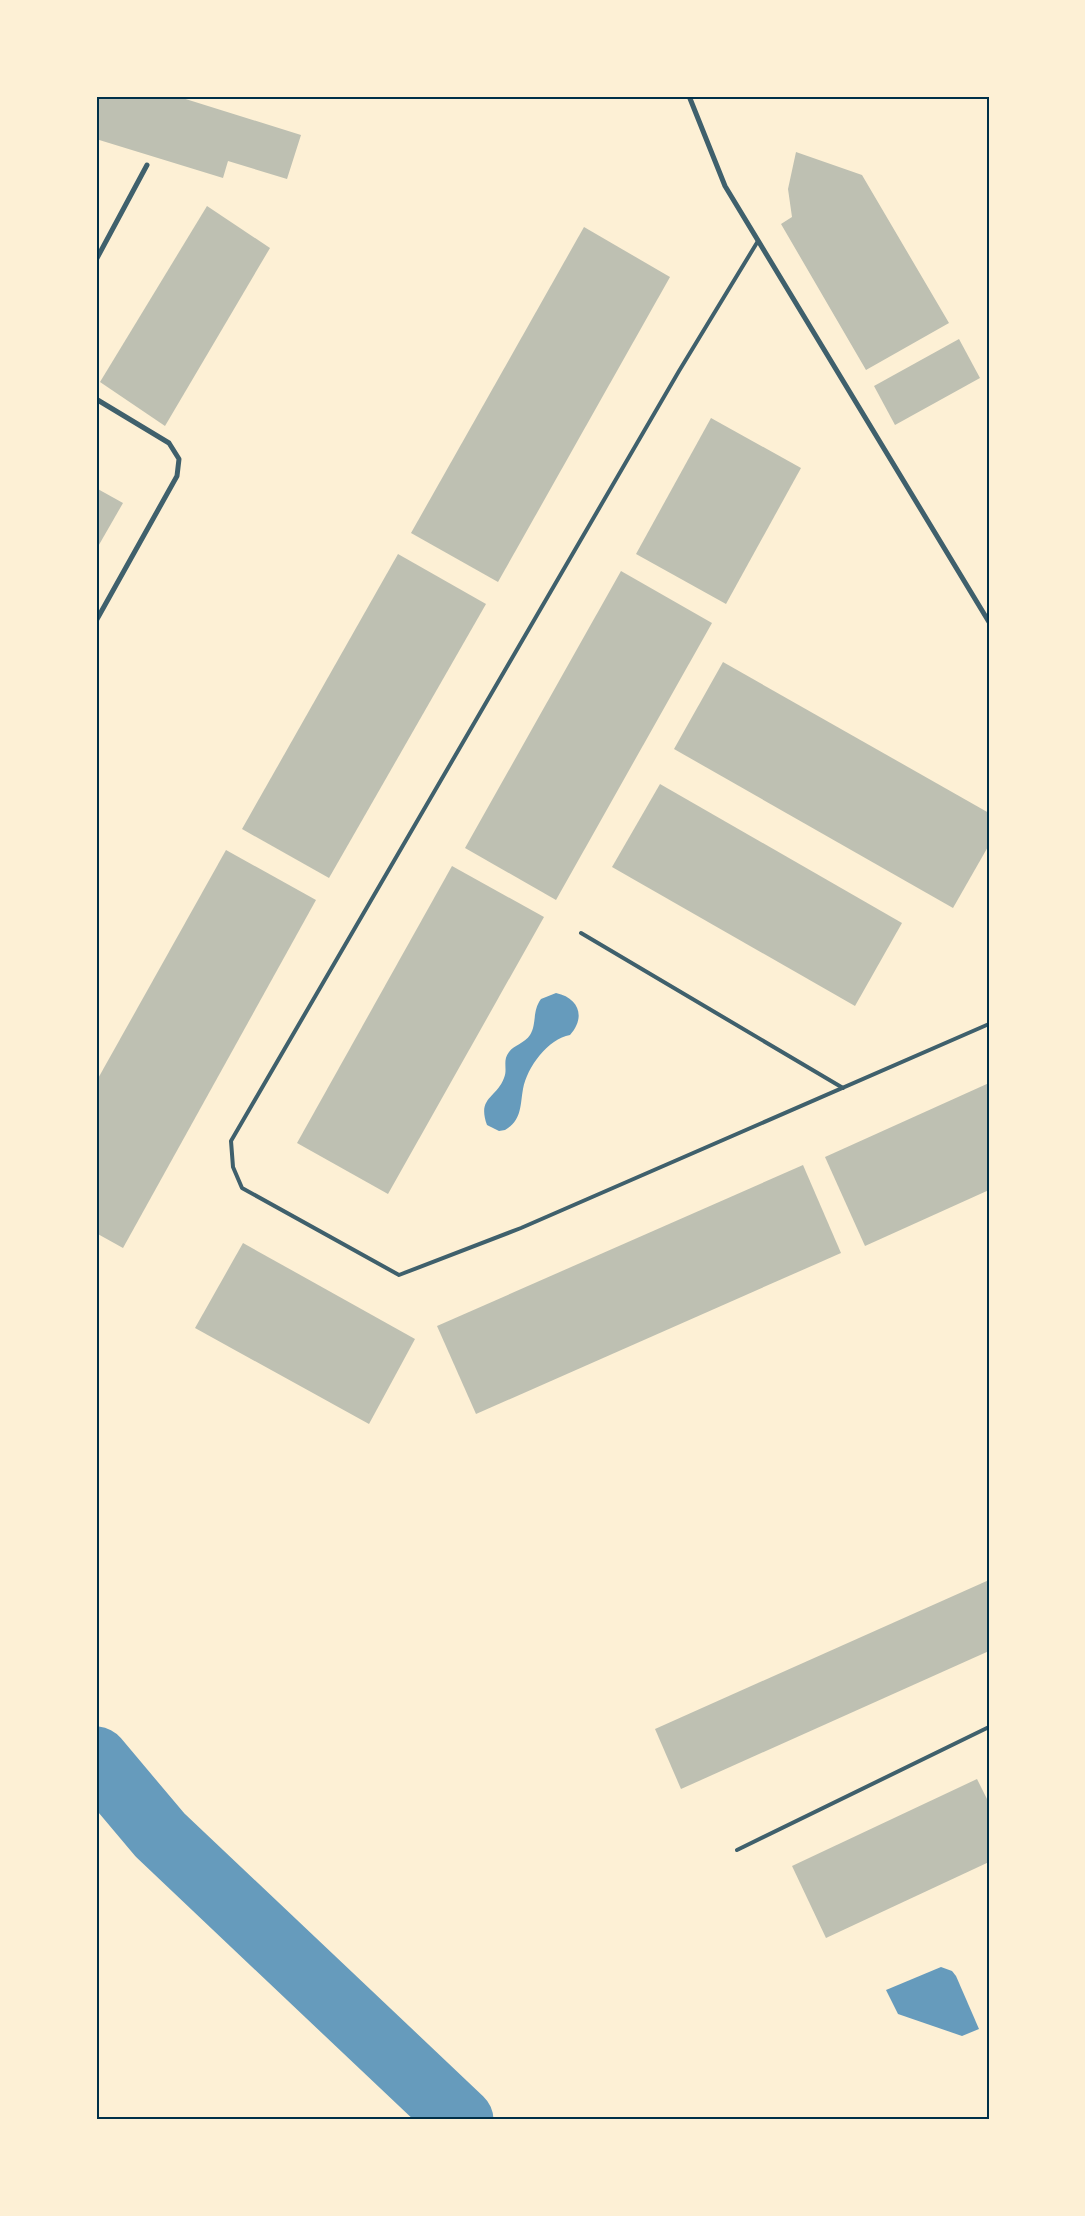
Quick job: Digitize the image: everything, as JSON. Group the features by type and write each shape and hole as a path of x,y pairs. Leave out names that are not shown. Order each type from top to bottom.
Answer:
{"street":[{"path":"690,96 725,186 989,622"},
{"path":"96,260 147,165"},
{"path":"96,399 170,443 179,459 177,476 96,621"}],"lane":[{"path":"758,241 674,379 231,1141 233,1167 242,1188 398,1276 521,1228 989,1024"},
{"path":"581,933 843,1088"},
{"path":"737,1850 989,1728"}],"water":[{"path":"556,993 570,999 575,1004 579,1015 578,1022 570,1035 554,1042 534,1063 525,1081 515,1122 505,1130 499,1131 487,1125 484,1109 486,1103 501,1085 504,1078 507,1055 530,1035 536,1008 541,999"},
{"path":"941,1967 952,1971 956,1976 979,2029 962,2036 898,2014 886,1990"}],"building":[{"path":"96,96 176,96 301,135 287,179 228,161 223,178 96,139"},
{"path":"796,152 862,175 949,323 866,370 781,224 792,217 788,189"},
{"path":"207,206 270,248 165,426 100,382"},
{"path":"584,227 670,277 498,582 411,533"},
{"path":"959,339 980,378 895,425 874,386"},
{"path":"711,418 801,468 726,604 636,554"},
{"path":"96,488 123,503 96,550"},
{"path":"398,554 486,604 329,878 242,829"},
{"path":"621,571 712,623 556,900 465,848"},
{"path":"723,662 989,813 989,845 953,908 674,749"},
{"path":"660,784 902,923 855,1006 612,867"},
{"path":"226,850 316,900 123,1248 96,1233 96,1082"},
{"path":"452,866 544,917 388,1194 297,1143"},
{"path":"989,1083 989,1190 865,1246 825,1157"},
{"path":"803,1165 841,1253 476,1414 437,1326"},
{"path":"243,1243 415,1339 369,1424 195,1328"},
{"path":"989,1580 989,1651 681,1789 655,1729"},
{"path":"977,1779 989,1803 989,1862 826,1938 792,1866"}],"waterway":[{"path":"96,1759 160,1835 461,2120"}]}
